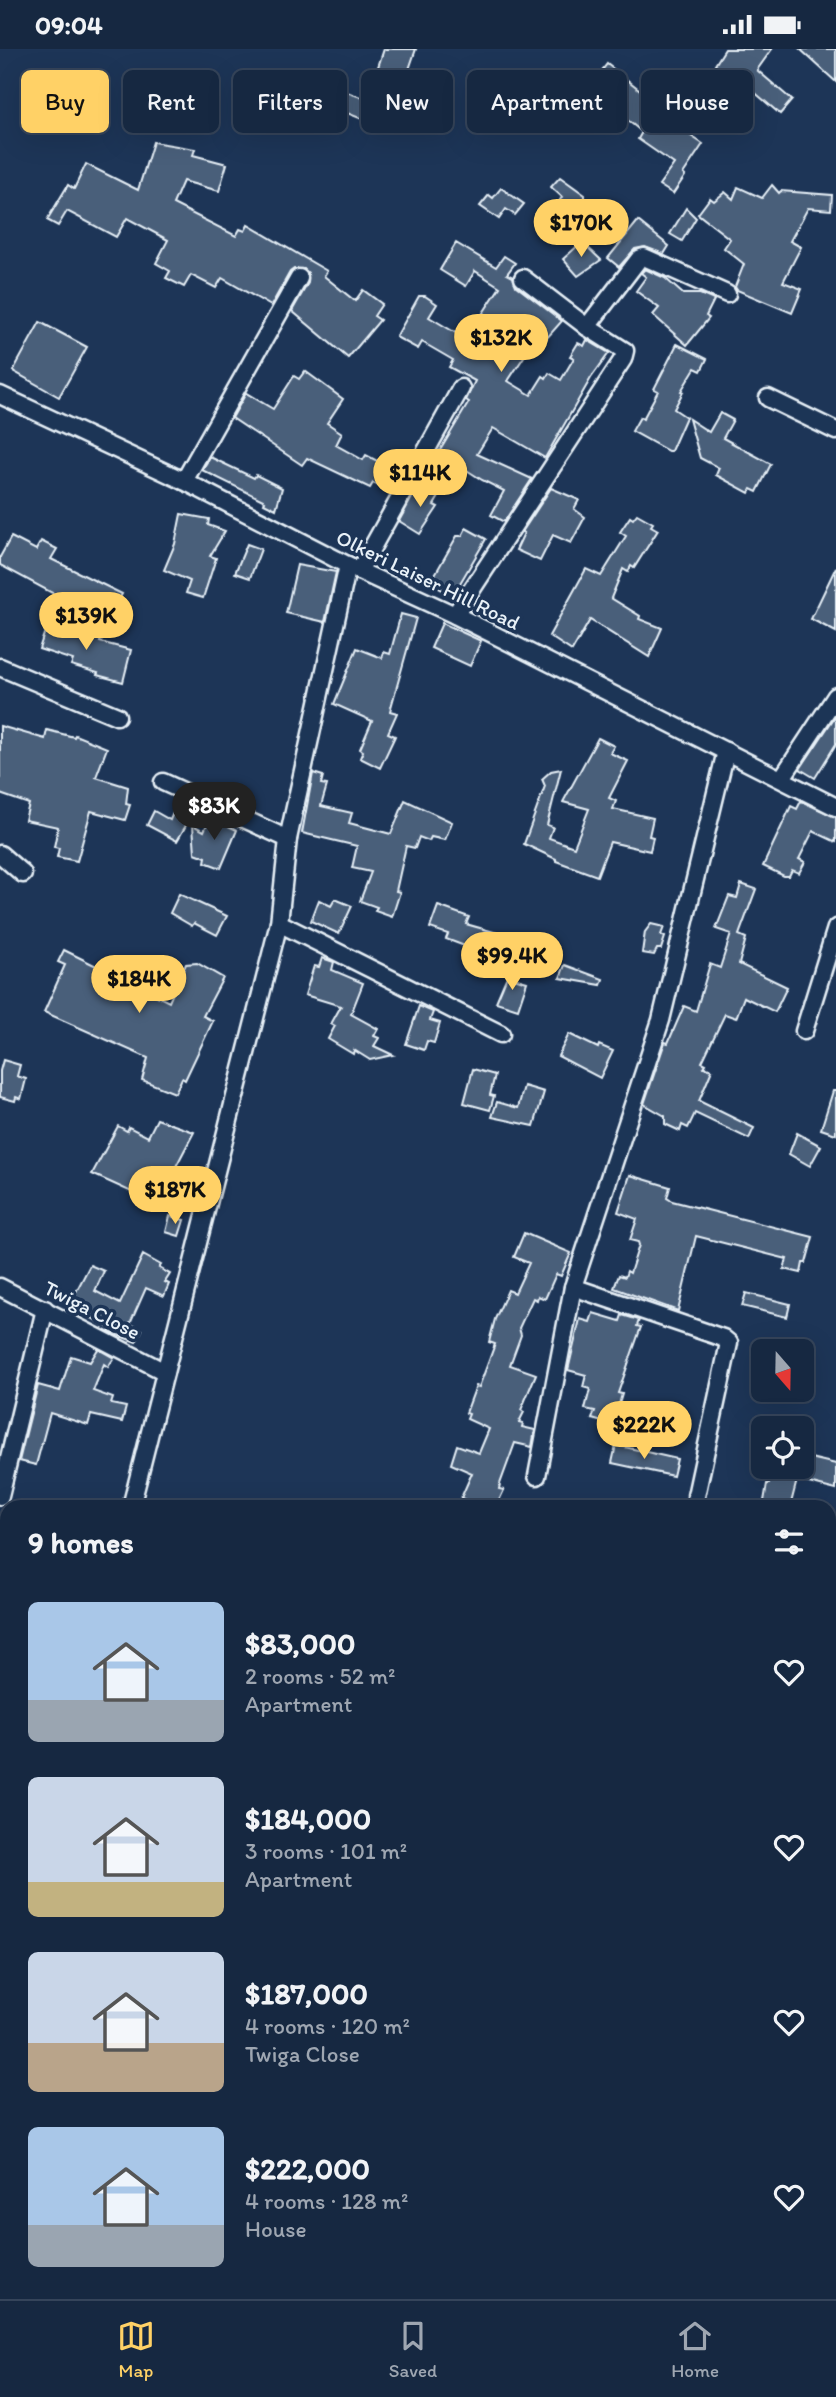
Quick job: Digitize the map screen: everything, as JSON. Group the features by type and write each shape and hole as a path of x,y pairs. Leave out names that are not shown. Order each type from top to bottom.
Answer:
{"street":[{"path":"587,327 639,259 644,257 727,294"},
{"path":"184,481 299,278"},
{"path":"455,615 623,359 625,351 587,327 523,278"},
{"path":"133,1500 279,923 288,839 354,568 461,388"},
{"name":"Olkeri Laiser Hill Road","path":"0,395 184,481 836,807"},
{"path":"768,398 836,431"},
{"path":"0,667 117,716"},
{"path":"782,778 836,696"},
{"path":"537,1476 573,1287 661,1020 726,751"},
{"path":"163,782 288,839"},
{"path":"0,854 23,874"},
{"path":"279,923 501,1034"},
{"path":"804,1031 836,928"},
{"name":"Twiga Close","path":"0,1287 165,1372"},
{"path":"573,1287 723,1338 729,1343 696,1496"},
{"path":"0,1496 46,1309"}],"building":[{"path":"384,49 416,49 409,70 385,70 378,67"},
{"path":"725,49 772,49 757,70 792,100 780,114 753,91 753,70 723,70 715,65"},
{"path":"800,49 836,49 836,82"},
{"path":"607,64 615,70 602,70"},
{"path":"627,80 641,91 641,131 627,120"},
{"path":"347,92 361,97 361,119 347,113"},
{"path":"641,133 686,133 703,144 673,194 659,185 674,164 638,139"},
{"path":"153,142 195,149 193,155 227,164 219,191 183,181 173,204 236,236 240,229 245,231 248,225 327,271 324,276 355,301 363,290 382,304 374,316 380,320 348,358 292,311 308,283 308,273 304,269 290,272 271,306 222,278 216,288 191,275 184,287 166,278 170,271 156,263 168,240 127,218 116,237 67,211 58,226 47,220 68,185 74,189 86,164 138,190"},
{"path":"560,177 585,195 585,200 567,226 550,216 562,197 551,187"},
{"path":"772,185 779,193 832,195 831,210 808,208 790,241 801,247 783,282 802,289 792,313 737,290 735,287 744,264 724,248 730,239 698,214 710,198 714,201 725,192 733,199 738,187 762,198"},
{"path":"501,188 524,204 515,215 506,209 499,219 480,206 489,195 493,198"},
{"path":"686,208 696,218 682,241 670,234"},
{"path":"638,221 669,246 664,254 645,247 635,249 619,267 608,258"},
{"path":"582,242 601,260 578,276 563,259"},
{"path":"456,243 496,267 504,256 515,263 507,274 513,277 516,286 562,321 546,339 539,334 508,381 531,395 543,376 546,378 549,373 561,380 574,358 570,356 578,343 584,346 587,340 609,353 591,378 545,458 493,428 477,454 532,479 504,522 491,515 504,491 439,452 469,402 466,400 475,381 449,367 453,360 422,342 418,349 396,337 419,296 425,296 437,304 429,317 466,339 500,287 475,271 466,286 440,270"},
{"path":"645,269 665,278 683,294 700,294 714,300 706,316 709,318 687,345 653,315 659,308 636,291 646,277 641,273"},
{"path":"40,322 87,347 59,397 13,371"},
{"path":"677,344 707,359 701,371 695,368 681,391 683,392 674,409 686,417 671,451 668,451 632,431 640,417 643,419 658,391 654,389"},
{"path":"305,371 343,399 327,423 342,433 336,445 363,460 366,455 387,466 377,485 373,483 370,488 307,458 302,465 232,418 246,393 273,409 294,376 299,379"},
{"path":"720,413 733,420 723,438 771,464 757,492 751,489 749,493 716,475 719,468 700,458 689,419 709,432"},
{"path":"210,457 282,488 276,509 202,470"},
{"path":"420,483 440,495 434,505 438,507 420,534 399,521"},
{"path":"551,488 579,500 574,509 585,517 571,543 553,535 540,561 516,550 524,533 522,532"},
{"path":"181,514 209,519 208,525 225,531 210,556 216,558 203,598 186,593 190,581 164,570 175,544"},
{"path":"637,514 653,523 651,526 658,530 634,568 631,566 628,572 623,569 611,598 640,616 639,619 662,628 649,657 590,620 572,651 549,636 586,569 601,576 626,536 620,532 630,517 633,519"},
{"path":"466,528 486,539 456,590 450,587 446,592 430,583 457,536 462,536"},
{"path":"11,537 36,550 41,541 57,549 51,559 122,594 110,616 91,606 80,608 0,565 0,557"},
{"path":"247,544 261,549 250,578 235,573"},
{"path":"297,565 336,572 325,622 286,613"},
{"path":"836,567 836,632 811,619"},
{"path":"401,614 416,618 390,711 397,713 388,733 395,736 380,768 360,758 363,751 360,749 372,721 334,704 357,648 382,658 384,652 390,654"},
{"path":"48,622 101,638 100,642 131,650 123,682 71,665 73,660 39,649"},
{"path":"442,623 481,641 470,666 431,648"},
{"path":"836,715 836,744 815,778 800,769"},
{"path":"0,726 45,739 47,730 74,737 75,735 107,748 96,777 128,787 126,804 130,805 125,820 91,811 77,861 57,857 59,848 54,847 58,827 25,820 29,804 0,794"},
{"path":"598,738 614,746 610,753 628,761 609,798 616,801 613,809 653,818 649,836 653,837 650,851 610,842 597,876 556,861 524,844 545,786 542,779 551,771 561,769 547,825 553,827 549,838 574,847 589,809 563,802"},
{"path":"313,773 323,776 321,784 327,785 321,806 352,813 349,823 391,834 405,800 452,822 445,840 431,837 429,841 419,837 415,848 406,846 396,891 400,892 392,917 375,911 377,907 360,901 371,872 352,868 357,846 302,833"},
{"path":"801,801 836,817 836,842 813,831 799,859 805,862 799,873 792,870 789,876 784,876 763,866 791,806 797,809"},
{"path":"154,811 170,820 173,813 188,822 177,841 147,825"},
{"path":"210,818 237,830 221,868 205,862 206,857 195,853 193,825 204,831"},
{"path":"741,884 756,889 739,935 746,938 739,964 787,987 775,1012 744,997 736,1018 725,1014 702,1062 706,1064 704,1067 712,1070 699,1101 754,1128 749,1139 695,1113 688,1128 682,1125 680,1131 665,1124 665,1116 644,1104 665,1042 668,1043 684,1006 696,1011 710,964 720,968 731,934 716,929 729,896 737,898"},
{"path":"179,894 227,916 217,935 194,923 192,926 170,913"},
{"path":"335,899 352,906 339,934 311,921 319,900 331,906"},
{"path":"438,906 469,917 466,924 501,934 497,949 486,946 484,951 462,945 446,939 448,934 430,928"},
{"path":"651,924 664,927 661,935 665,937 661,949 657,949 654,955 642,953 645,932"},
{"path":"64,950 169,1002 186,964 197,963 223,978 203,1016 213,1021 185,1080 182,1078 175,1093 142,1080 148,1058 44,1012 65,965 58,962"},
{"path":"322,958 334,962 332,970 363,983 351,1014 378,1029 374,1036 379,1038 374,1046 393,1055 370,1060 354,1050 353,1054 328,1039 335,1026 331,1024 341,1006 305,995 314,966 319,967"},
{"path":"565,965 603,979 601,985 560,978"},
{"path":"507,976 527,982 518,1009 496,1002"},
{"path":"419,1006 433,1012 430,1020 440,1023 434,1043 427,1041 424,1050 406,1044"},
{"path":"569,1034 598,1048 599,1045 613,1051 600,1078 558,1056"},
{"path":"3,1060 20,1065 17,1076 26,1079 21,1099 16,1097 15,1101 0,1097 0,1071"},
{"path":"473,1069 495,1075 490,1095 494,1096 490,1110 464,1103"},
{"path":"524,1086 544,1092 534,1126 492,1117 497,1102 518,1108"},
{"path":"833,1091 836,1091 836,1134 821,1129"},
{"path":"157,1119 194,1132 158,1201 148,1196 147,1199 92,1174 118,1126 127,1131 129,1127 148,1137"},
{"path":"797,1133 821,1146 810,1166 789,1154"},
{"path":"630,1175 670,1187 667,1198 672,1201 813,1237 801,1273 784,1269 787,1259 696,1236 678,1311 614,1288 619,1275 625,1277 627,1271 630,1273 639,1245 638,1242 630,1240 637,1219 618,1212"},
{"path":"170,1216 184,1220 179,1236 166,1232"},
{"path":"524,1233 571,1253 561,1276 556,1274 545,1299 538,1296 537,1300 533,1298 519,1328 521,1335 510,1365 536,1374 521,1410 524,1412 519,1422 523,1423 522,1427 535,1430 532,1447 515,1443 500,1484 499,1489 504,1490 499,1500 465,1500 461,1498 472,1473 451,1464 457,1445 479,1453 489,1429 467,1419 469,1414 466,1413 495,1344 489,1342 495,1319 508,1290 515,1293 529,1263 514,1257"},
{"path":"143,1255 161,1265 159,1268 170,1274 165,1282 169,1284 164,1296 146,1288 130,1324 142,1330 136,1342 109,1332 111,1329 69,1305 90,1265 104,1271 95,1291 120,1304"},
{"path":"746,1293 790,1304 787,1317 742,1306"},
{"path":"593,1313 620,1321 622,1315 639,1320 637,1326 641,1327 618,1393 622,1394 613,1425 592,1419 595,1411 585,1409 590,1389 583,1387 586,1375 568,1370 580,1319 590,1322"},
{"path":"98,1349 114,1358 108,1367 104,1364 93,1391 113,1398 111,1404 126,1407 122,1422 91,1415 88,1425 50,1413 36,1465 19,1461 38,1385 60,1391 71,1356 90,1362"},
{"path":"616,1445 677,1459 673,1476 612,1463"},
{"path":"814,1459 836,1464 836,1490 797,1480 792,1500 764,1500 770,1479 814,1479"}]}
